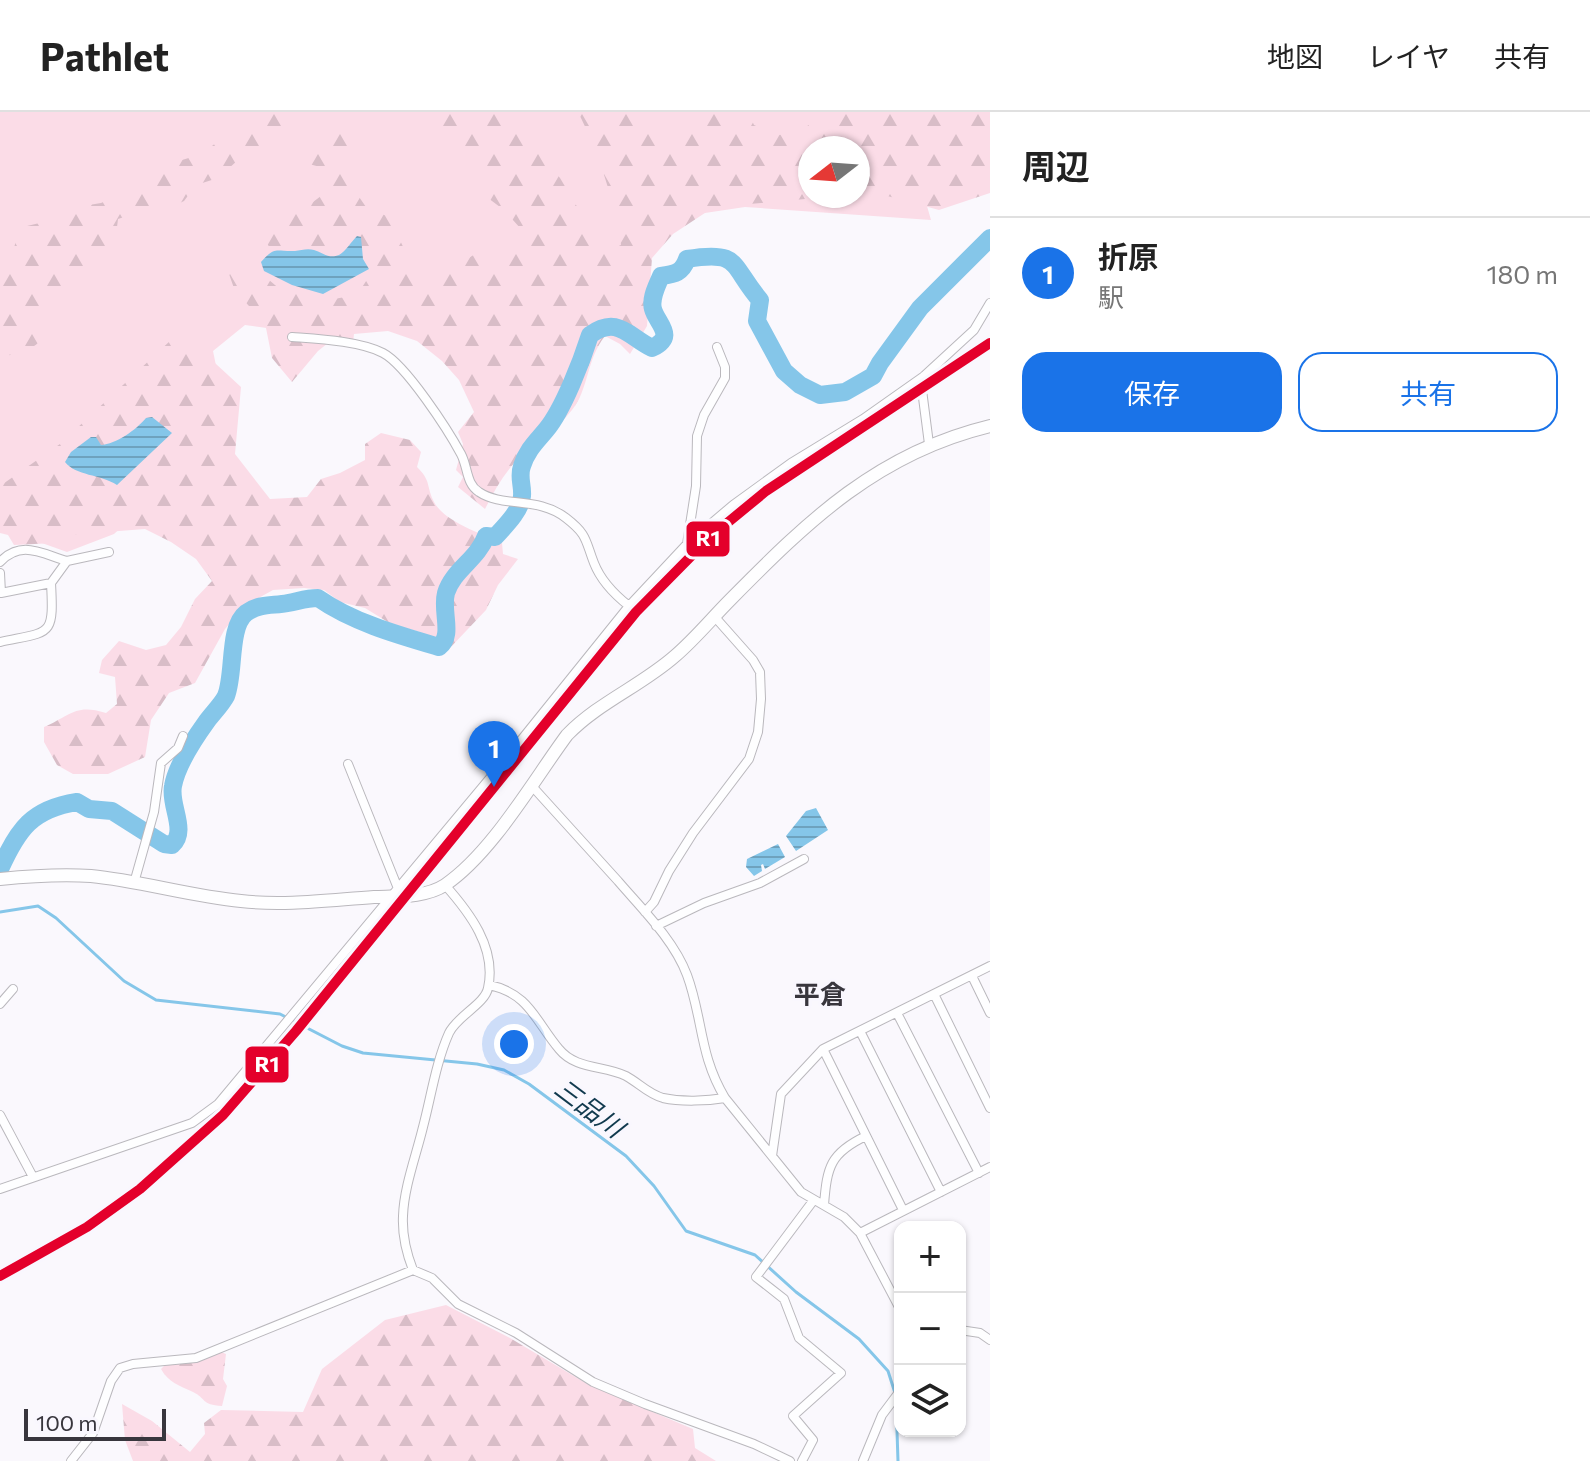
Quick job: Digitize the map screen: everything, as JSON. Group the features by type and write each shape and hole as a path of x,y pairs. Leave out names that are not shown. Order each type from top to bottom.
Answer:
{"street":[{"path":"0,1189 192,1123 218,1104 629,606 687,544 733,505 791,463 863,419 924,376 974,330 990,303"},
{"path":"292,337 368,347 388,355 452,437 464,460 470,483 479,492 496,498 551,508 581,531 590,544 594,563 603,580 629,606"},
{"path":"687,544 696,486 697,436 704,415 725,378 725,367 717,347"},
{"path":"924,376 922,390 929,444"},
{"path":"0,879 73,875 203,896 270,903 328,902 394,891 417,895 445,885 495,835 578,723 593,710 650,676 676,655 791,539 886,466 929,444 990,426"},
{"path":"0,562 11,551 23,549 67,561 109,552"},
{"path":"0,642 43,633 51,625 51,583 67,561"},
{"path":"0,573 1,593 51,583"},
{"path":"645,912 654,902 693,833 749,759 758,732 760,672 714,616"},
{"path":"134,883 146,842 161,763 178,748 183,736"},
{"path":"348,764 394,891"},
{"path":"531,785 645,912 686,973 702,1045 725,1098 801,1192 844,1217 860,1233 894,1298"},
{"path":"656,926 704,903 760,883 804,859"},
{"path":"413,1270 404,1242 403,1215 437,1074 449,1033 458,1019 486,995 489,985 489,968 480,934 465,908 445,885"},
{"path":"772,1157 781,1094 823,1049 990,966"},
{"path":"972,976 990,1013"},
{"path":"489,985 501,987 517,996 542,1022 560,1051 579,1064 628,1077 645,1090 664,1098 725,1098"},
{"path":"0,1004 13,989"},
{"path":"934,994 990,1108"},
{"path":"897,1013 979,1173"},
{"path":"860,1031 941,1192"},
{"path":"823,1049 903,1210"},
{"path":"0,1115 33,1177"},
{"path":"824,1205 827,1173 836,1156 845,1146 866,1136"},
{"path":"860,1233 990,1167"},
{"path":"802,1461 813,1440 793,1416 841,1373 799,1338 784,1299 758,1275 813,1201"},
{"path":"71,1461 93,1433 111,1381 120,1368 196,1358 413,1270 432,1278 458,1304 516,1333 593,1382 743,1439 790,1461"},
{"path":"966,1331 980,1333 990,1340"},
{"path":"863,1461 882,1415 894,1399"}],"green space":[{"path":"0,112 900,112 931,220 745,207 638,223 592,287 390,308 324,336 245,325 213,351 224,405 210,446 114,534 67,552 0,528"},
{"path":"271,112 296,112 275,146 238,160 218,178 196,185 184,201 155,215 136,213 118,219 116,235 85,264 74,293 46,305 47,329 43,338 26,350 0,356 0,280 8,268 23,227 68,216 155,178 182,160 202,154 227,134 263,126"},
{"path":"332,112 343,112 357,130 346,178 366,207 389,217 415,272 438,278 475,254 514,253 521,229 504,210 484,195 482,178 476,175 436,121 433,112 529,112 527,139 560,178 582,215 608,249 621,245 615,212 599,160 578,112 651,112 658,154 676,153 694,112 748,112 754,125 775,135 796,134 827,112 990,112 990,193 939,210 880,194 870,194 870,136 798,136 798,200 714,207 673,234 652,258 647,326 630,354 605,336 594,355 578,402 559,424 516,461 485,509 458,487 463,477 456,470 463,444 458,432 474,412 459,380 442,361 417,341 388,331 354,334 353,343 333,339 318,351 292,382 272,358 265,323 235,291 229,274 255,268 282,291 312,292 328,300 357,295 372,272 371,253 356,245 313,262 274,256 267,243 270,224 313,202 329,190 324,168 309,164"},
{"path":"186,326 203,352 241,387 235,454 270,499 307,497 321,479 365,460 365,444 381,433 410,440 421,452 417,467 426,479 438,508 463,526 502,543 503,554 518,559 498,585 486,610 448,650 420,632 391,624 365,608 340,602 324,590 273,590 246,605 225,629 195,683 169,693 151,720 145,757 108,774 73,774 57,765 44,742 44,727 73,712 87,709 106,713 117,704 115,677 99,673 102,660 119,641 146,650 166,645 181,627 195,599 212,581 196,559 145,529 67,535 55,543 14,545 8,535 0,533 0,486 60,444"},
{"path":"446,1305 510,1338 589,1385 693,1429 695,1448 716,1461 133,1461 125,1440 122,1404 152,1421 190,1452 205,1434 204,1423 221,1410 303,1412 322,1369 385,1320"},
{"path":"221,1352 226,1354 223,1379 227,1386 222,1406 207,1403 197,1394 179,1386 161,1369 165,1365 192,1363"}],"water":[{"path":"357,236 361,237 363,259 369,269 323,294 292,285 264,271 261,262 276,250 309,249 329,256 339,255"},
{"path":"152,417 172,433 117,485 75,470 65,462 71,452 91,437 96,437 101,445 113,442"},
{"path":"816,808 828,830 796,851 786,836 806,811"},
{"path":"778,844 785,857 765,869 761,865 762,871 754,876 746,867 747,859"}],"waterway":[{"path":"0,869 13,843 28,823 49,810 77,802 89,809 112,811 164,844 172,845 178,833 172,793 175,778 192,744 226,696 237,629 240,620 251,610 318,598 360,621 439,647 446,636 445,600 449,585 486,536 495,537 519,507 522,496 520,474 524,460 559,410 590,335 599,329 615,327 652,348 659,343 664,334 653,309 654,292 661,276 677,272 687,259 717,257 726,259 738,269 760,300 757,321 784,371 800,385 820,395 845,392 873,376 920,308 990,238"},
{"name":"三品川","path":"0,912 38,906 56,918 124,981 156,1000 280,1014 342,1046 363,1053 477,1064 504,1070 529,1084 626,1156 654,1186 686,1231 755,1255 796,1292 859,1339 888,1371 894,1390"},
{"name":"三品川","path":"897,1437 898,1461"}],"transit line":[{"name":"R1","path":"0,1276 87,1227 140,1189 223,1115 296,1031 636,612 709,538 766,491 990,343"}],"place":[{"name":"折原","path":"494,787"}],"district":[{"name":"平倉","path":"820,993"}]}
